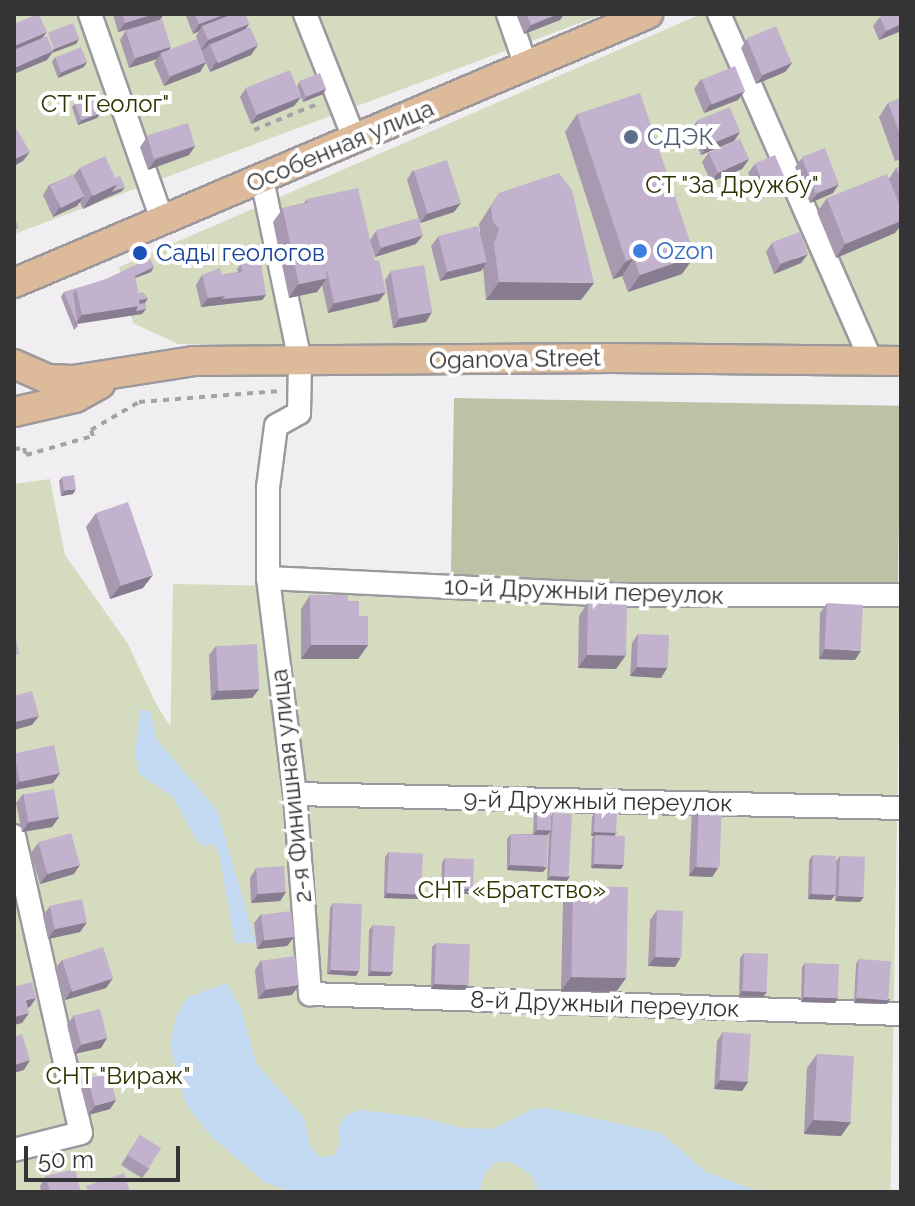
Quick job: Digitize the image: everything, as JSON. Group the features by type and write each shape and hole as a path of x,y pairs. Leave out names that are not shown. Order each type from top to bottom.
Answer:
{"main road":[{"name":"Особенная улица","path":"14,301 23,280 648,14"},
{"name":"Oganova Street","path":"14,364 47,379 73,380 129,368 194,361 612,358 901,361"},
{"name":"Oganova Street","path":"14,412 75,398 129,368"}],"lane":[{"path":"90,14 163,222"},
{"path":"305,14 355,140"},
{"path":"508,14 526,66"},
{"path":"719,14 871,360"},
{"path":"262,179 300,361"},
{"name":"2-я Финишная улица","path":"300,361 299,413 276,426 268,488 268,578 295,794 310,994"},
{"name":"10-й Дружный переулок","path":"268,578 612,595 901,595"},
{"name":"9-й Дружный переулок","path":"295,794 901,808"},
{"path":"14,836 81,1133 14,1150"},
{"name":"8-й Дружный переулок","path":"310,994 901,1014"}],"path":[{"path":"254,130 327,100"},
{"path":"14,449 24,448 26,455 93,436 91,430 139,402 282,391"}],"green space":[{"name":"СТ \"Геолог\"","path":"14,14 604,14 14,234"},
{"name":"СТ \"За Дружбу\"","path":"701,14 901,14 901,357 178,344 133,323 119,267"},
{"path":"454,398 901,406 898,596 451,588"},
{"name":"СНТ \"Вираж\"","path":"50,479 65,555 128,644 156,704 187,753 237,1192 14,1192 14,484"},
{"name":"СНТ «Братство»","path":"173,584 901,597 890,1192 162,1192"}],"water":[{"path":"140,710 150,711 157,740 217,810 256,943 235,943 219,853 213,843 204,847 197,841 172,796 139,774 135,753"},
{"path":"227,983 241,1008 256,1063 304,1118 310,1146 319,1157 334,1156 340,1143 338,1128 346,1115 360,1110 419,1117 462,1128 492,1129 533,1109 548,1108 661,1133 706,1172 761,1192 538,1192 532,1175 508,1161 495,1163 485,1173 479,1192 292,1192 264,1182 211,1136 193,1114 185,1102 170,1046 176,1016 188,997"}],"building":[{"path":"39,14 47,32 14,46 14,24"},
{"path":"122,14 154,14 125,23"},
{"path":"195,14 226,14 199,24"},
{"path":"233,14 245,14 249,24 208,40 202,26"},
{"path":"526,14 558,14 531,25"},
{"path":"901,14 901,24 886,31 880,17"},
{"path":"162,19 171,47 135,58 126,31"},
{"path":"73,23 79,39 54,49 48,33"},
{"path":"776,26 792,63 762,75 747,39"},
{"path":"250,27 258,45 218,63 210,45"},
{"path":"47,36 53,51 14,68 14,50"},
{"path":"197,39 206,62 170,76 161,53"},
{"path":"81,47 87,62 61,72 55,57"},
{"path":"735,66 745,91 712,105 702,79"},
{"path":"290,70 301,97 256,115 245,88"},
{"path":"320,73 326,89 306,97 299,81"},
{"path":"640,93 695,256 640,275 634,258 626,261 577,114"},
{"path":"94,95 101,113 81,120 74,103"},
{"path":"901,98 901,137 888,103"},
{"path":"730,107 740,132 707,146 697,120"},
{"path":"188,123 195,146 154,159 147,136"},
{"path":"14,125 30,152 14,159"},
{"path":"740,139 749,159 718,173 709,153"},
{"path":"825,148 839,184 816,193 802,157"},
{"path":"775,155 786,181 766,189 755,164"},
{"path":"105,156 118,184 93,196 80,168"},
{"path":"447,160 461,203 428,214 414,171"},
{"path":"559,173 572,190 594,283 499,282 494,244 499,229 493,222 491,206 499,193"},
{"path":"73,174 84,196 61,208 50,186"},
{"path":"887,174 901,209 901,221 845,244 827,198"},
{"path":"120,176 125,187 112,192 118,184 115,178"},
{"path":"358,188 375,261 326,273 311,202 307,199"},
{"path":"311,202 327,278 299,284 283,208"},
{"path":"418,218 423,235 381,247 376,230"},
{"path":"478,226 487,262 447,272 438,236"},
{"path":"800,232 808,254 780,264 772,242"},
{"path":"150,258 154,267 135,276 77,288 106,279"},
{"path":"379,260 386,292 334,303 327,271"},
{"path":"261,263 266,295 222,299 225,296 221,275 242,272 241,264"},
{"path":"424,265 432,312 399,318 391,271"},
{"path":"220,268 225,296 208,298 202,275"},
{"path":"135,275 138,293 143,292 148,298 139,300 140,306 82,315 76,288"},
{"path":"76,288 73,293 78,326 64,292"},
{"path":"145,303 146,309 136,311 139,304"},
{"path":"74,475 76,489 64,491 62,477"},
{"path":"128,502 153,575 121,586 96,513"},
{"path":"310,595 348,595 348,601 359,601 359,616 368,616 368,645 311,645"},
{"path":"588,602 627,603 626,656 587,655"},
{"path":"827,603 863,605 861,651 825,649"},
{"path":"14,629 19,654 14,655"},
{"path":"638,634 669,635 668,668 637,667"},
{"path":"257,644 259,689 218,691 216,646"},
{"path":"32,691 39,716 14,722 14,696"},
{"path":"54,745 60,773 20,782 14,754"},
{"path":"54,789 59,817 28,822 23,794"},
{"path":"699,799 722,800 720,868 697,867"},
{"path":"537,809 551,809 551,830 537,830"},
{"path":"595,812 617,813 616,833 594,832"},
{"path":"553,813 572,814 569,877 550,876"},
{"path":"71,833 80,865 47,874 38,842"},
{"path":"511,834 548,835 547,866 510,865"},
{"path":"595,835 625,836 624,865 594,864"},
{"path":"389,852 423,854 421,895 387,893"},
{"path":"813,855 836,856 835,895 812,894"},
{"path":"840,856 865,857 864,897 839,896"},
{"path":"445,858 474,859 473,889 444,888"},
{"path":"284,866 286,892 258,894 256,868"},
{"path":"573,886 628,887 626,978 571,977"},
{"path":"82,899 87,922 55,929 50,906"},
{"path":"333,903 362,904 360,971 331,970"},
{"path":"657,910 683,911 681,958 655,957"},
{"path":"291,911 294,937 264,940 261,915"},
{"path":"373,925 395,926 393,972 371,971"},
{"path":"436,943 470,944 469,985 435,984"},
{"path":"103,947 113,978 72,992 62,960"},
{"path":"744,953 768,954 767,992 743,991"},
{"path":"295,956 299,985 265,989 261,961"},
{"path":"859,959 891,961 888,1000 856,998"},
{"path":"805,963 839,964 838,998 804,997"},
{"path":"32,982 36,998 26,1000 29,1013 14,1017 14,987"},
{"path":"100,1009 107,1038 81,1045 74,1016"},
{"path":"723,1032 751,1034 748,1082 720,1080"},
{"path":"22,1034 30,1060 14,1065 14,1037"},
{"path":"817,1054 854,1056 850,1122 814,1120"},
{"path":"109,1073 116,1100 95,1106 88,1079"},
{"path":"140,1135 161,1148 148,1169 127,1155"},
{"path":"75,1169 81,1192 50,1192 46,1176"},
{"path":"124,1173 130,1192 88,1192 86,1186"}],"place":[{"name":"СДЭК","path":"631,137"},
{"name":"Ozon","path":"640,251"},
{"name":"Сады геологов","path":"140,253"}]}
